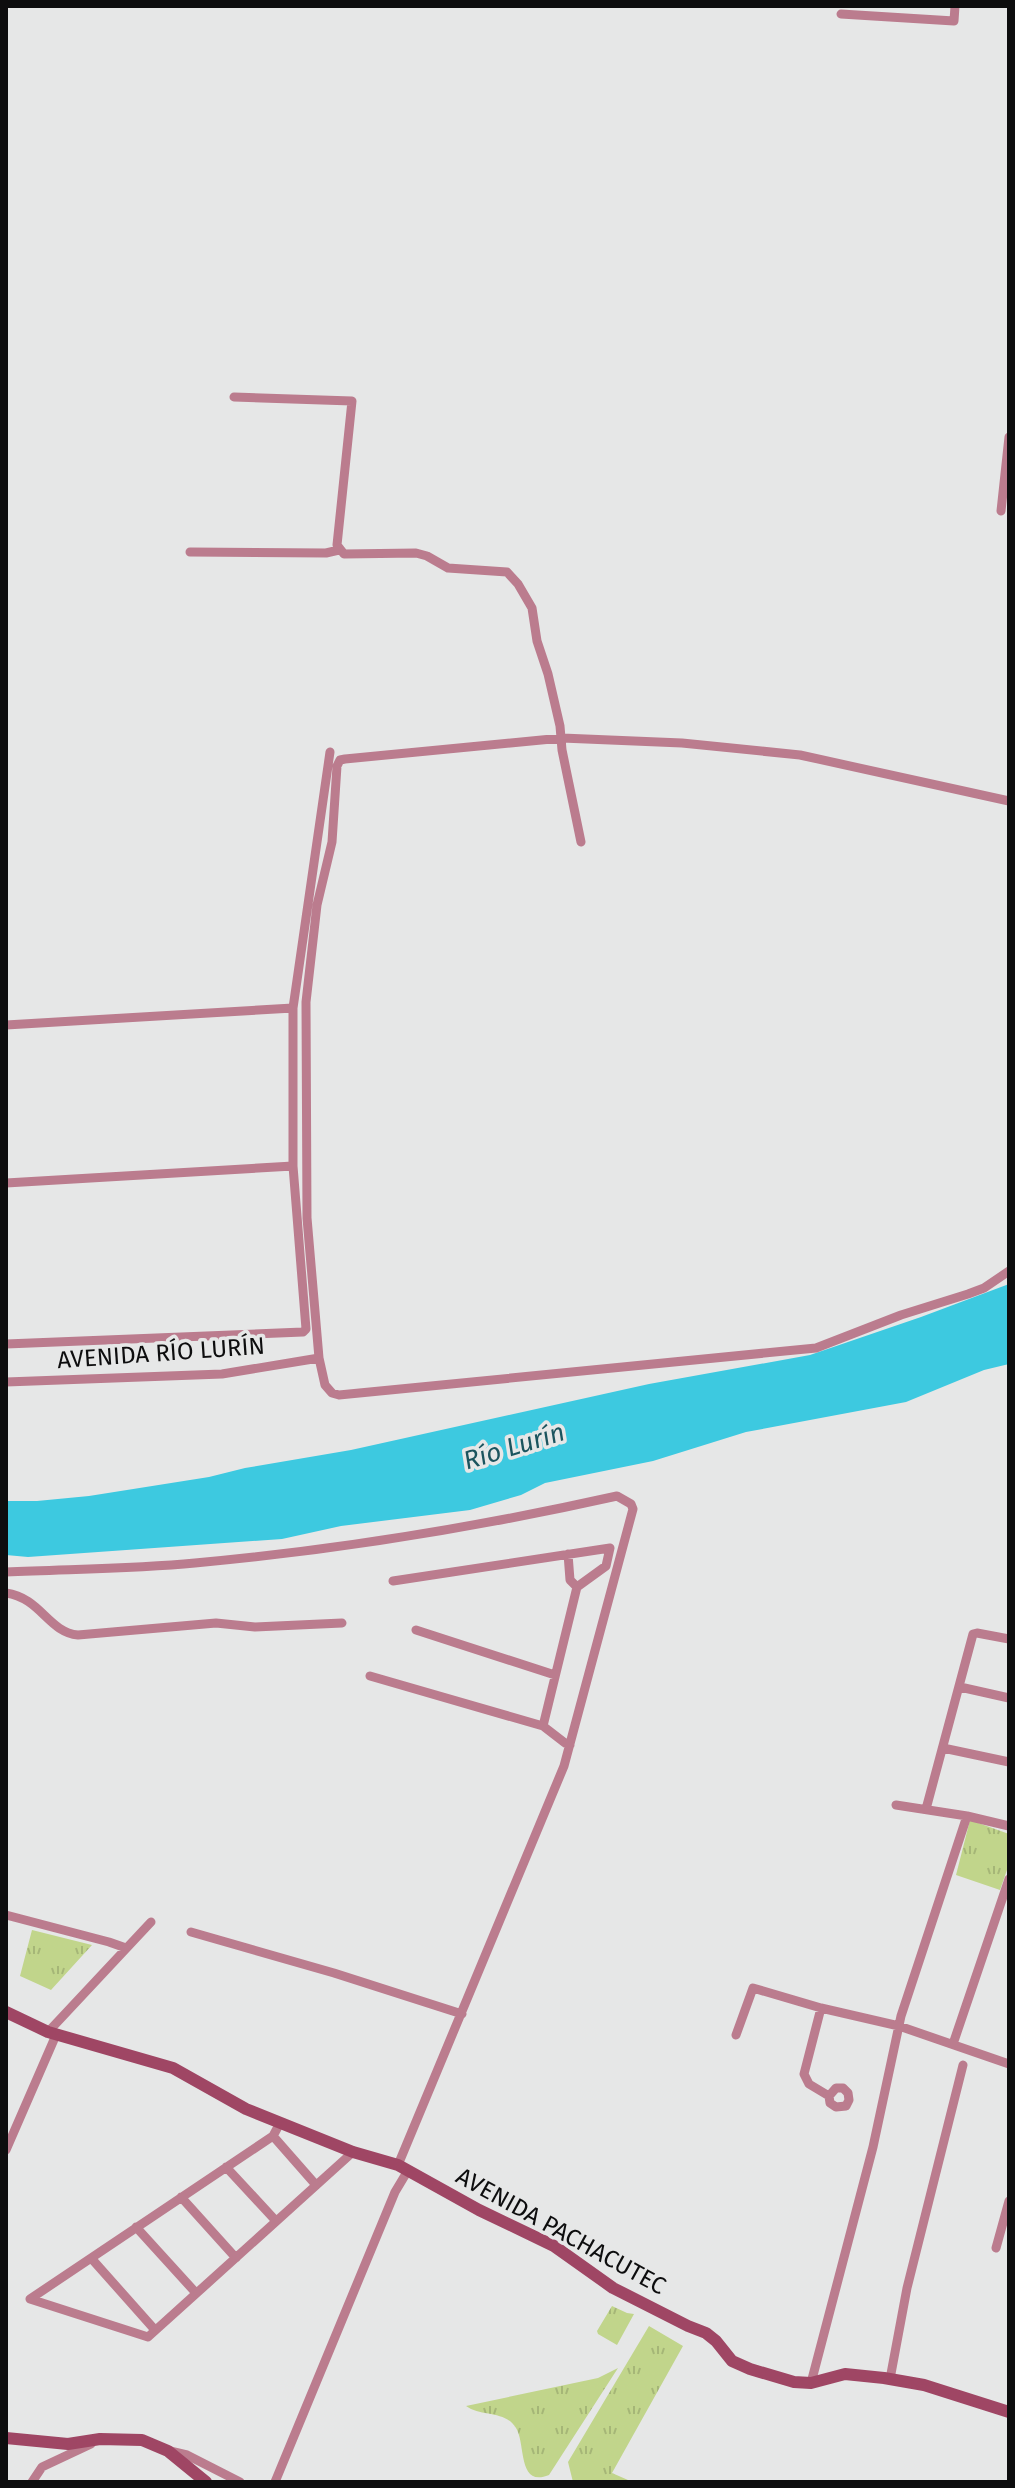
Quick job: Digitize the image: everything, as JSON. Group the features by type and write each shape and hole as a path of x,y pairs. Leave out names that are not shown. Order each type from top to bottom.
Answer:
{"main road":[{"name":"AVENIDA PACHACUTEC","path":"6,2012 52,2034 173,2068 246,2109 402,2168 535,2239 554,2246 613,2288 706,2333 732,2361 794,2382 811,2383 845,2374 924,2385 1009,2412"},
{"path":"6,2438 68,2444 100,2439 142,2440 168,2451 206,2482"}],"street":[{"path":"898,18 899,6"},
{"path":"841,14 954,21 955,6"},
{"path":"234,397 352,401 337,540 339,550 344,554 416,553 448,568 510,574 518,584 532,608 537,641 548,674 562,738 581,842"},
{"path":"1001,511 1009,437"},
{"path":"190,552 326,553 339,550"},
{"path":"1009,801 807,756 682,743 562,738 340,760 337,766 332,842 317,905 306,1002 307,1218 319,1358 325,1385 332,1393 415,1389 698,1358 808,1350 984,1288 1009,1271"},
{"path":"6,1344 305,1331 293,1166 293,1008 330,752"},
{"path":"6,1025 293,1008"},
{"path":"6,1183 293,1166"},
{"name":"AVENIDA RÍO LURÍN","path":"6,1382 217,1374 319,1358"},
{"path":"6,1572 194,1563 308,1551 473,1527 617,1496 629,1501 633,1509 564,1766 462,2014 395,2192 275,2482"},
{"path":"393,1581 610,1548 606,1566 577,1587 543,1726"},
{"path":"568,1554 570,1580 577,1587"},
{"path":"6,1593 27,1598 60,1629 78,1635 216,1623 255,1627 342,1623"},
{"path":"416,1630 555,1675"},
{"path":"926,1809 973,1634 1009,1639"},
{"path":"370,1676 543,1726 570,1745"},
{"path":"960,1687 1009,1698"},
{"path":"943,1748 1009,1762"},
{"path":"896,1805 1009,1826"},
{"path":"811,2383 873,2147 899,2026 967,1816"},
{"path":"953,2044 1009,1879"},
{"path":"6,1915 126,1948"},
{"path":"6,2150 52,2034 151,1922"},
{"path":"191,1932 462,2014"},
{"path":"736,2035 753,1988 899,2026 1009,2064"},
{"path":"821,2008 804,2074 809,2084 829,2096"},
{"path":"890,2379 907,2288 963,2065"},
{"path":"280,2123 273,2136 30,2299 148,2337 353,2152"},
{"path":"273,2136 316,2185"},
{"path":"226,2167 276,2221"},
{"path":"181,2197 236,2258"},
{"path":"996,2248 1009,2201"},
{"path":"136,2227 196,2293"},
{"path":"91,2258 155,2330"},
{"path":"32,2482 42,2467 100,2439"},
{"path":"168,2451 187,2455 240,2482"}],"green space":[{"path":"970,1820 1009,1834 1009,1864 1000,1890 956,1875"},
{"path":"32,1930 92,1945 51,1990 20,1976"},
{"path":"612,2306 634,2314 617,2345 597,2331"},
{"path":"649,2326 683,2346 612,2473 628,2480 573,2482 568,2462"},
{"path":"618,2368 549,2475 539,2477 527,2470 519,2435 511,2422 466,2406 598,2378"}],"water":[{"name":"Río Lurín","path":"1009,1284 1009,1364 984,1370 906,1402 746,1432 653,1461 545,1483 521,1495 470,1510 341,1526 282,1539 28,1557 6,1555 6,1501 89,1496 209,1477 351,1450 649,1384 810,1355"}]}
